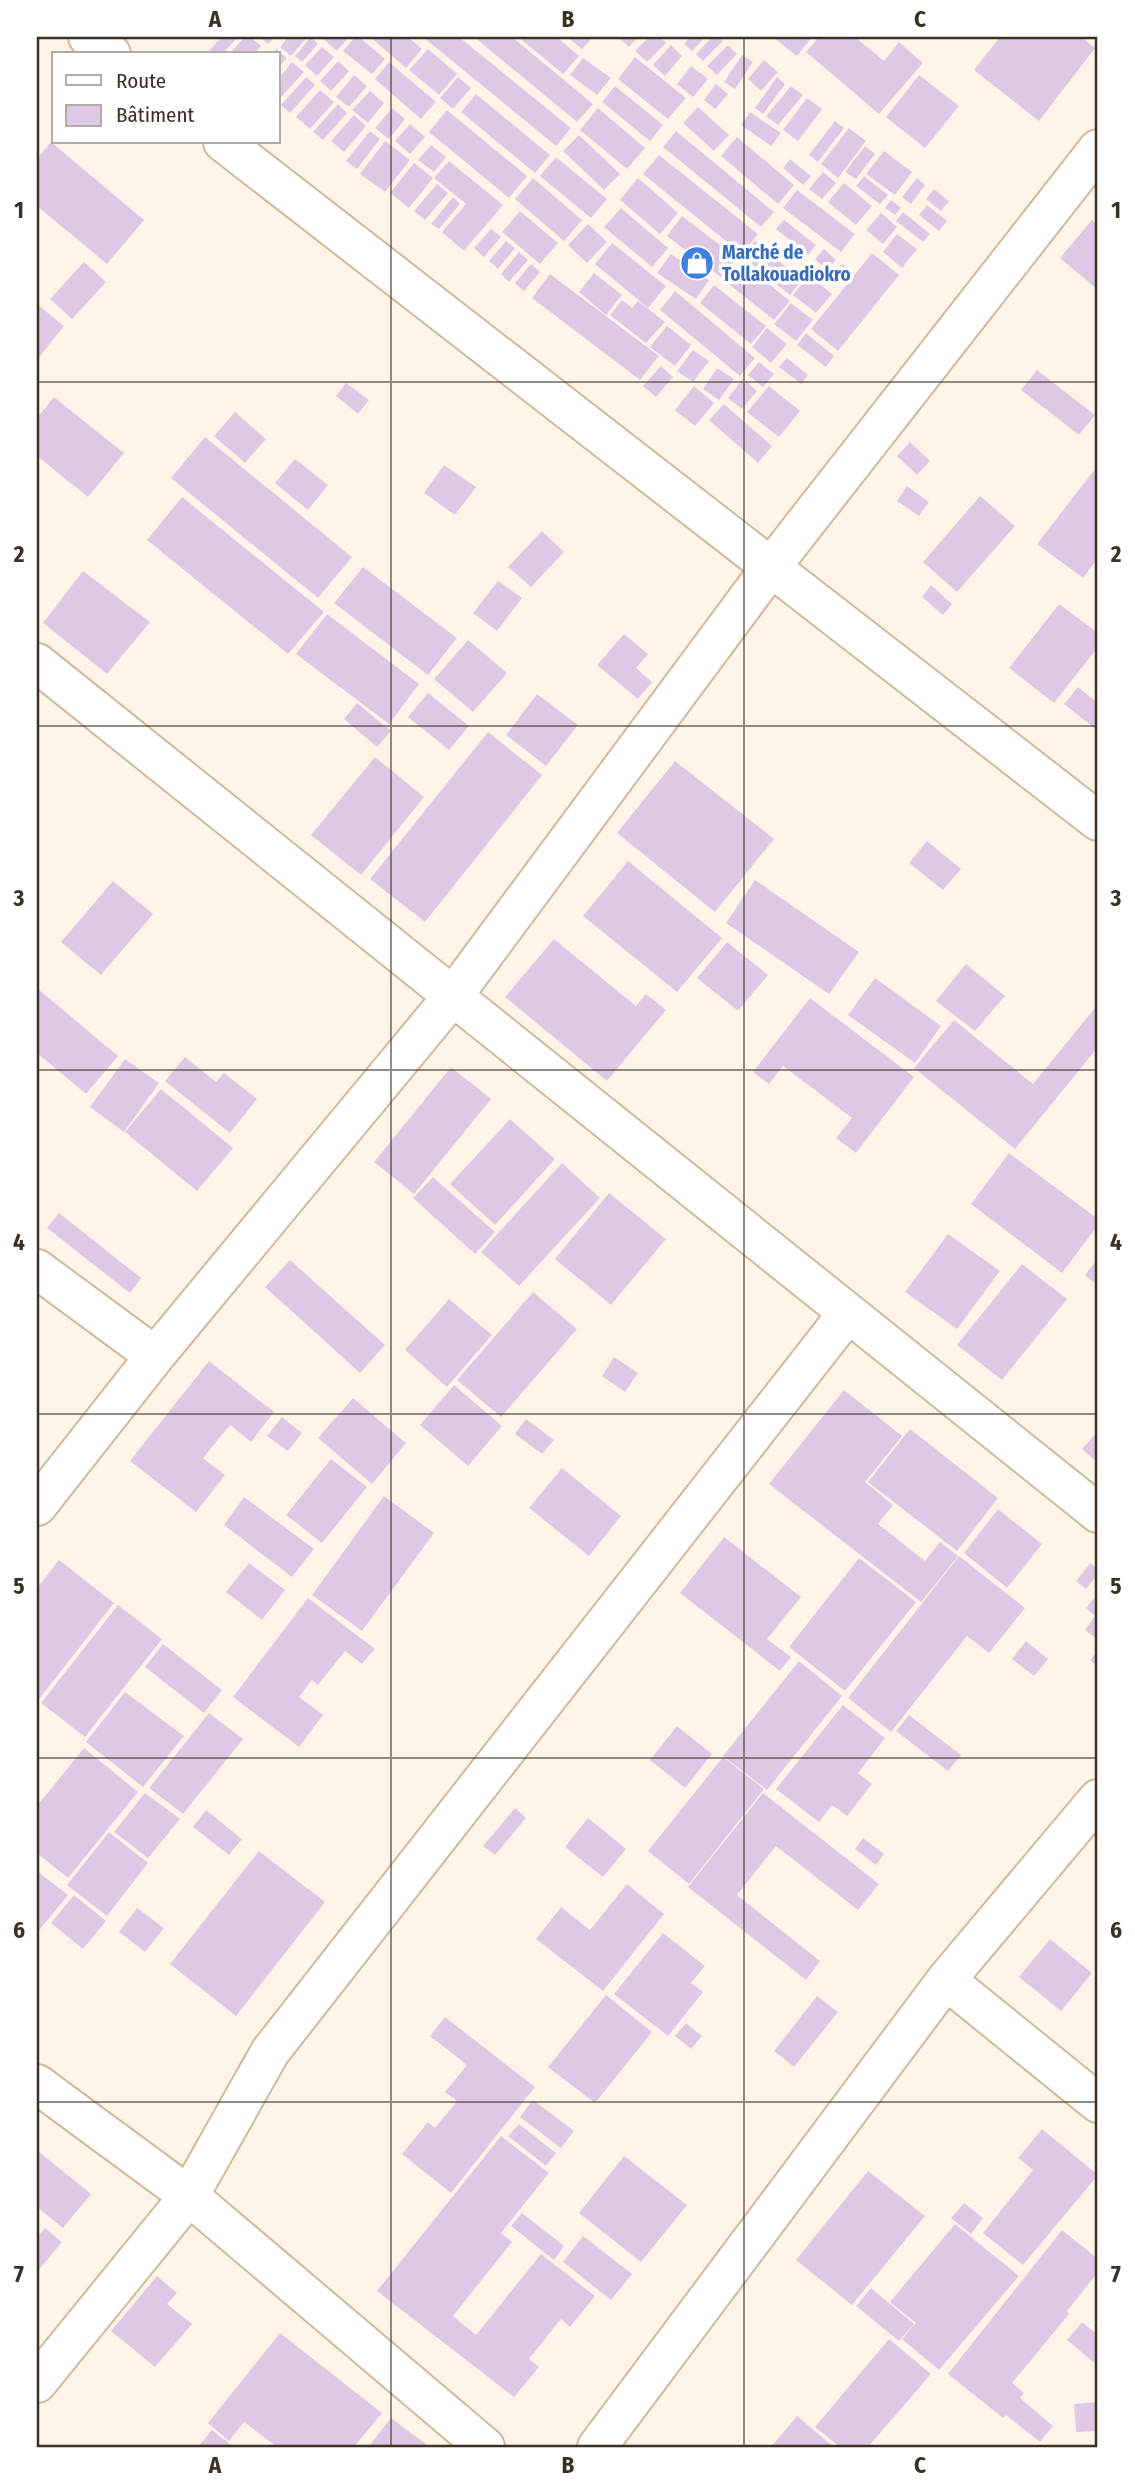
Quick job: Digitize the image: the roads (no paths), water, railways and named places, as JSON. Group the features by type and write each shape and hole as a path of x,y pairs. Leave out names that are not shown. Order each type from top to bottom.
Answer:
{"street":[{"path":"88,37 108,52"},
{"path":"226,144 1098,821"},
{"path":"37,1506 155,1356 453,996 771,567 1098,149"},
{"path":"37,663 1098,1513"},
{"path":"37,1269 155,1356"},
{"path":"37,2383 189,2196 270,2052 848,1313"},
{"path":"597,2447 946,1980 1098,1799"},
{"path":"946,1980 1098,2103"},
{"path":"37,2084 189,2196 485,2447"}],"place":[{"name":"Marché de Tollakouadiokro","path":"697,263"}]}
